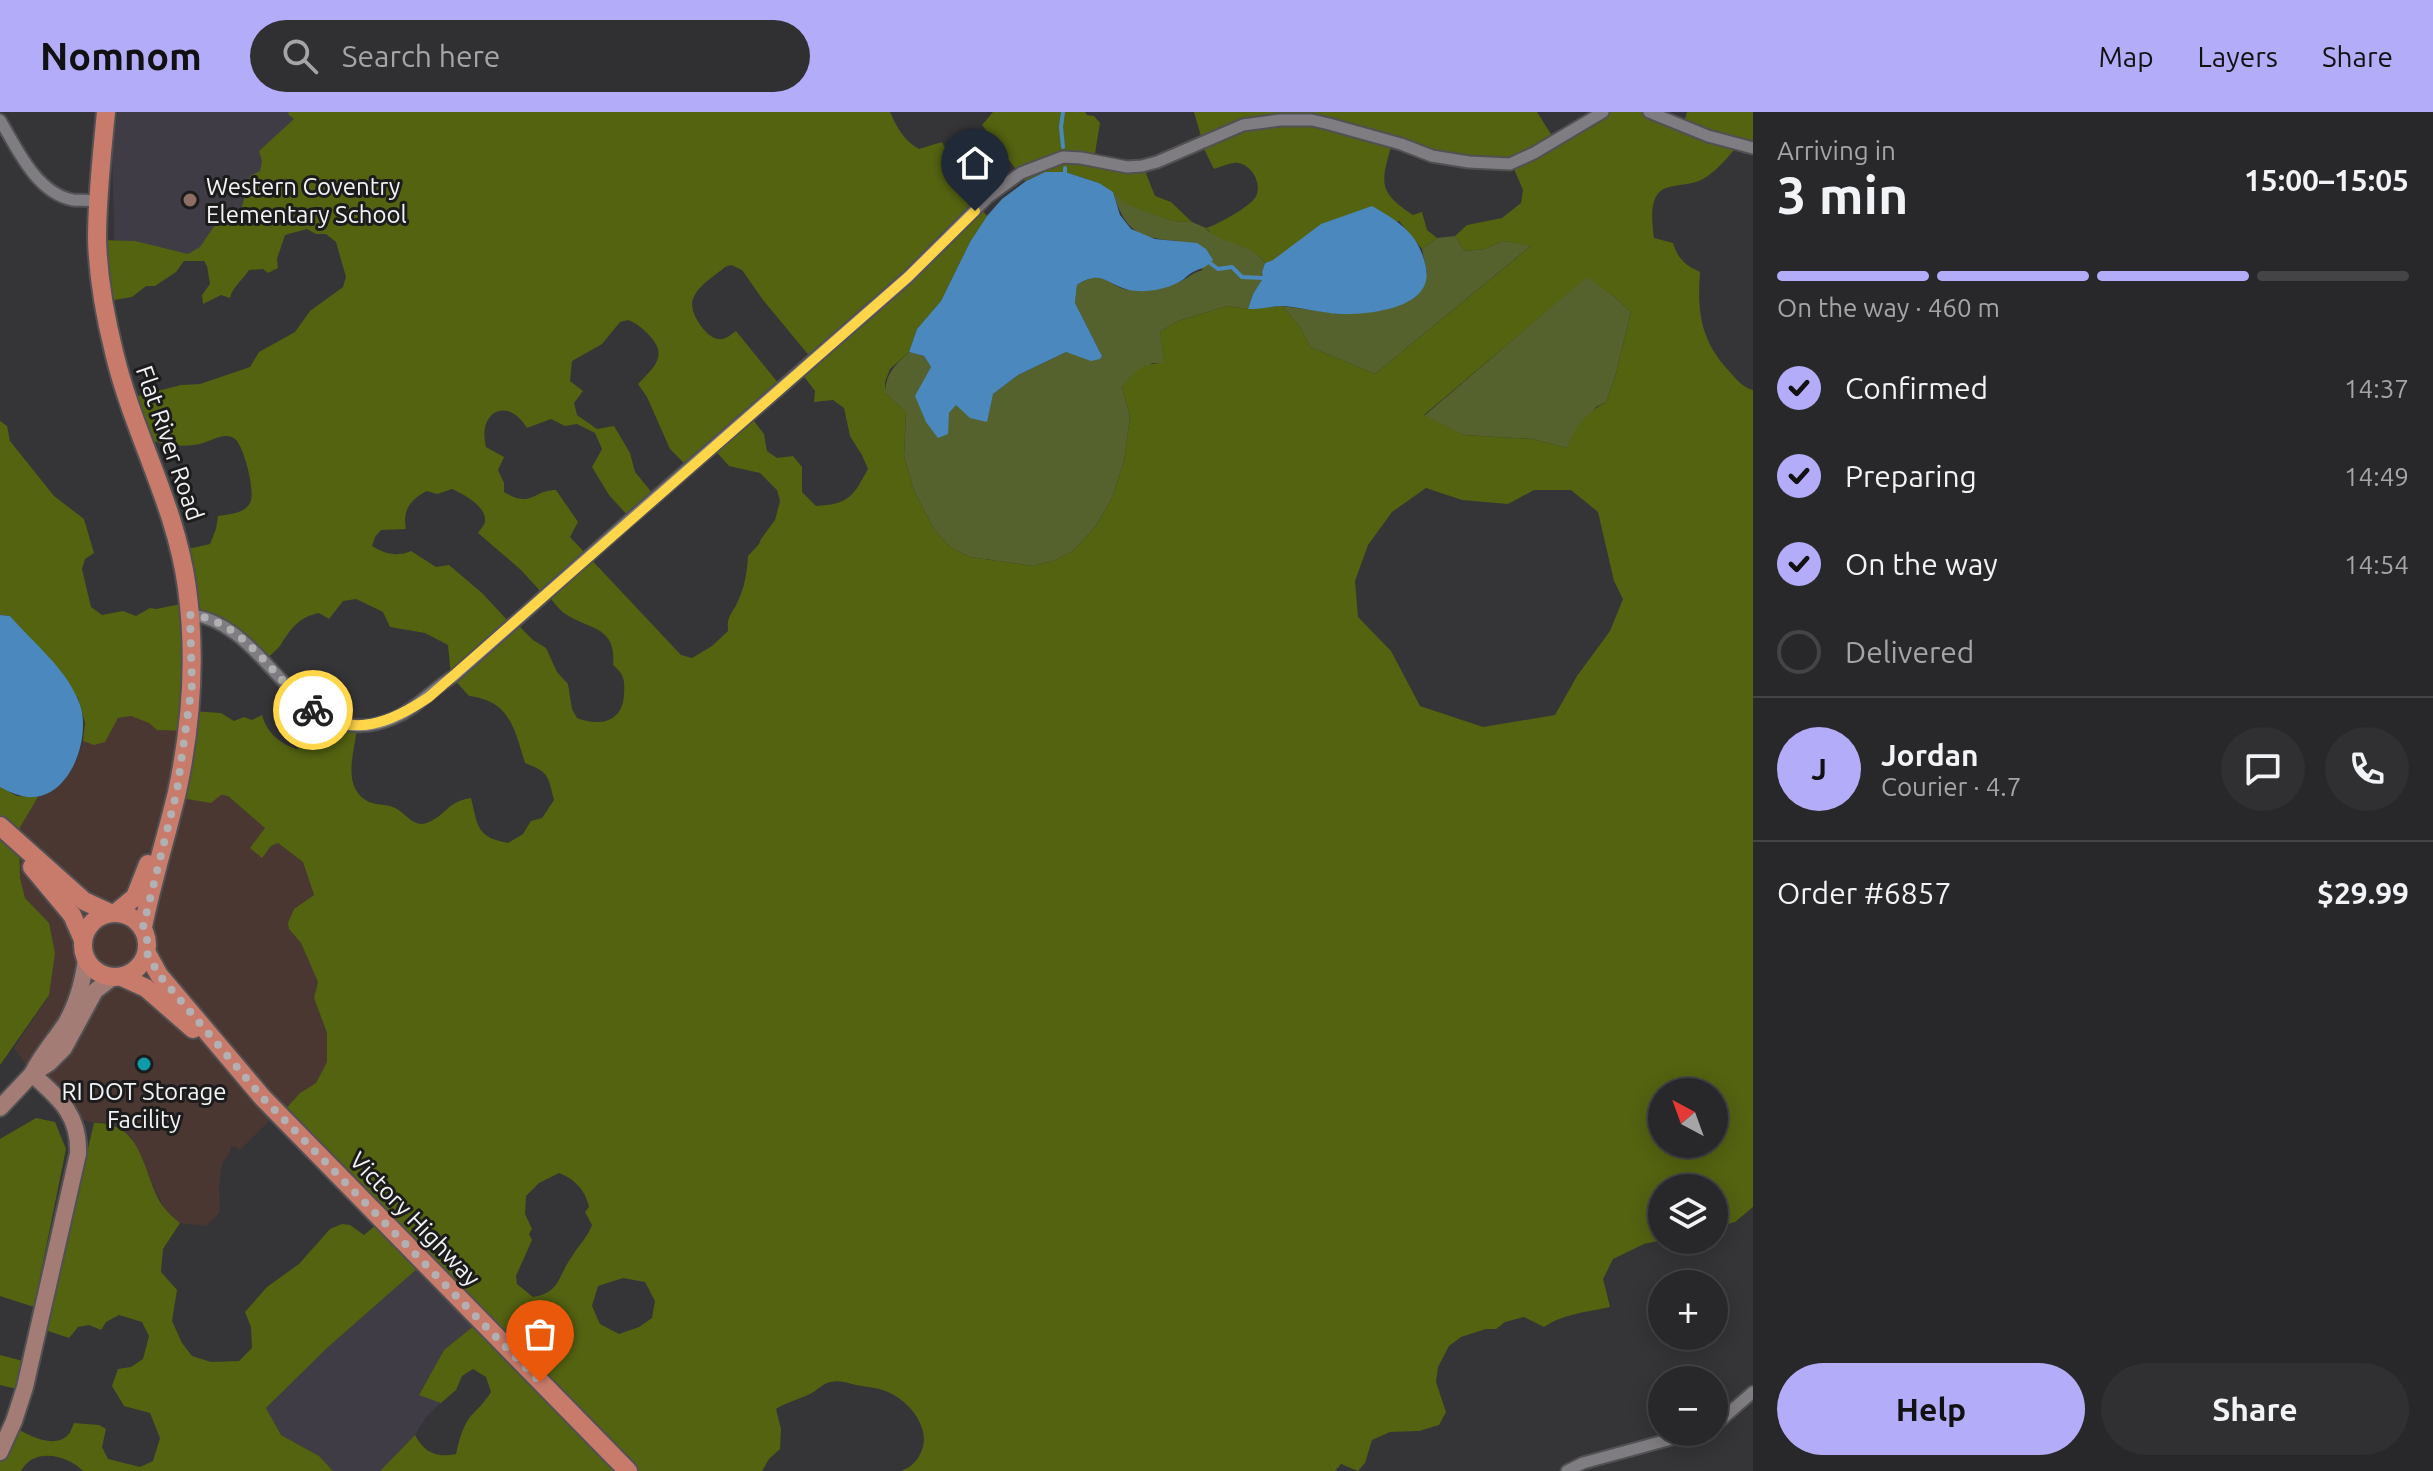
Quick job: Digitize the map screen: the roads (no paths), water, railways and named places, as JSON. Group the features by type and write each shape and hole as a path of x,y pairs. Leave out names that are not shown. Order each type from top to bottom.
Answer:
{"main road":[{"name":"Flat River Road","path":"106,112 97,240 106,317 125,390 174,527 190,615 192,685 177,791 143,927"},
{"name":"Flat River Road","path":"114,912 135,897 177,791"},
{"path":"0,827 84,901 132,917 143,927 147,953 142,964 133,972 118,977 102,975 93,969 86,960 83,940 72,915 0,827"},
{"path":"83,940 92,922 114,912"},
{"name":"Victory Highway","path":"147,953 159,975 237,1068 628,1471"},
{"name":"Victory Highway","path":"118,977 146,988 237,1068"}],"street":[{"path":"190,615 215,623 238,637 289,690 320,715 364,727 380,723 413,708 454,676 908,277 988,197 1021,173 1063,157 1127,167 1142,166 1243,125 1295,119 1329,124 1432,156 1510,164 1603,112"},
{"path":"1649,112 1708,136 1753,148"},
{"path":"0,120 37,178 50,189 72,200 99,202"},
{"path":"32,1074 70,1014 81,986 86,960"},
{"path":"0,1108 32,1074 64,1048 95,991 118,977"},
{"path":"0,1452 25,1387 78,1154 78,1132 73,1119 51,1091 32,1074"},
{"path":"1728,1414 1753,1392"},
{"path":"1567,1471 1583,1463 1648,1445"}],"water":[{"path":"1045,172 1065,172 1099,183 1113,192 1120,215 1131,229 1155,239 1197,243 1206,249 1213,260 1179,282 1160,289 1129,290 1098,278 1077,285 1075,303 1102,356 1100,359 1091,361 1066,352 1018,375 993,394 987,422 970,418 956,405 949,413 948,434 938,438 926,422 915,396 931,367 924,356 909,352 917,329 941,301 970,242 987,216 1002,199 1026,181"},
{"path":"1372,206 1400,224 1419,247 1426,268 1426,282 1420,293 1396,307 1366,313 1333,313 1285,306 1248,309 1263,278 1265,263 1321,224"},
{"path":"0,615 10,616 58,667 79,702 82,715 81,745 69,773 60,785 35,797 17,795 0,787"}],"waterway":[{"path":"1063,112 1063,147"},
{"path":"1210,263 1218,269 1232,267 1242,277 1263,278"}],"place":[{"name":"Western Coventry Elementary School","path":"190,200"},
{"name":"RI DOT Storage Facility","path":"144,1064"}]}
